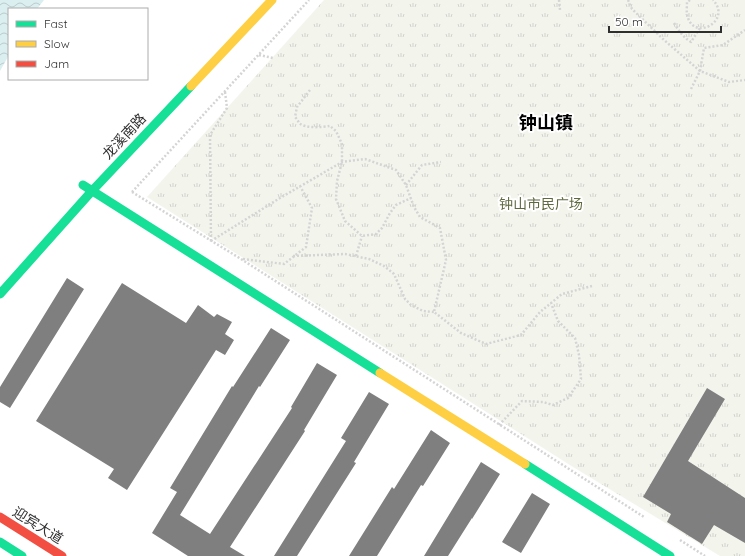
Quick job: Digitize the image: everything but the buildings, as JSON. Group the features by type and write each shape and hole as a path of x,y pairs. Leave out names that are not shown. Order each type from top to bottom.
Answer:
{"street":[{"name":"龙溪南路","path":"0,294 92,191 272,0"},
{"path":"83,185 670,556"},
{"name":"迎宾大道","path":"0,517 62,556"},
{"path":"0,542 22,556"}],"path":[{"path":"118,207 309,0"},
{"path":"560,0 560,10"},
{"path":"628,0 632,9 664,40 700,71 729,82 745,80"},
{"path":"690,0 687,2 686,11 688,19 693,25 700,28 709,26 716,21 719,12 713,0"},
{"path":"674,23 679,31 690,42 700,28"},
{"path":"691,89 700,71 704,48 723,45 745,30"},
{"path":"258,55 273,58"},
{"path":"310,90 297,107 295,117 299,123 305,126 330,126 336,131 342,144 342,162 337,181 336,199 346,222 362,236 376,234 382,228 396,205 411,198"},
{"path":"211,241 210,135 227,108 225,91"},
{"path":"211,241 342,162 365,159 396,170 406,185 414,207 420,217 440,228 446,260 434,312"},
{"path":"406,185 422,165 440,162"},
{"path":"240,259 284,264 306,247 312,208 300,186"},
{"path":"132,192 406,363 460,400 645,518"},
{"path":"356,256 362,236"},
{"path":"293,256 345,254 369,259 384,266 394,274 405,299 411,305 423,311 434,312 461,333 486,344 521,335 540,312 562,294 592,286"},
{"path":"499,425 522,401 543,402 553,406 568,398 581,379 579,355 575,338 558,321 551,303"},
{"path":"460,400 462,396"},
{"path":"678,539 705,556"}],"green space":[{"name":"钟山市民广场","path":"324,0 745,0 745,556 720,556 573,467 147,197"},
{"path":"745,349 745,367 736,363"}],"water":[{"path":"0,0 44,0 38,8 8,8 8,57 0,71"}],"traffic: fast":[{"path":"0,294 91,192 191,86"},
{"path":"83,185 380,373"},
{"path":"525,464 670,556"},
{"path":"0,542 22,556"}],"traffic: slow":[{"path":"191,86 272,0"},
{"path":"380,373 525,464"}],"traffic: jam":[{"path":"0,517 62,556"}],"district":[{"name":"钟山镇","path":"546,122"}]}
